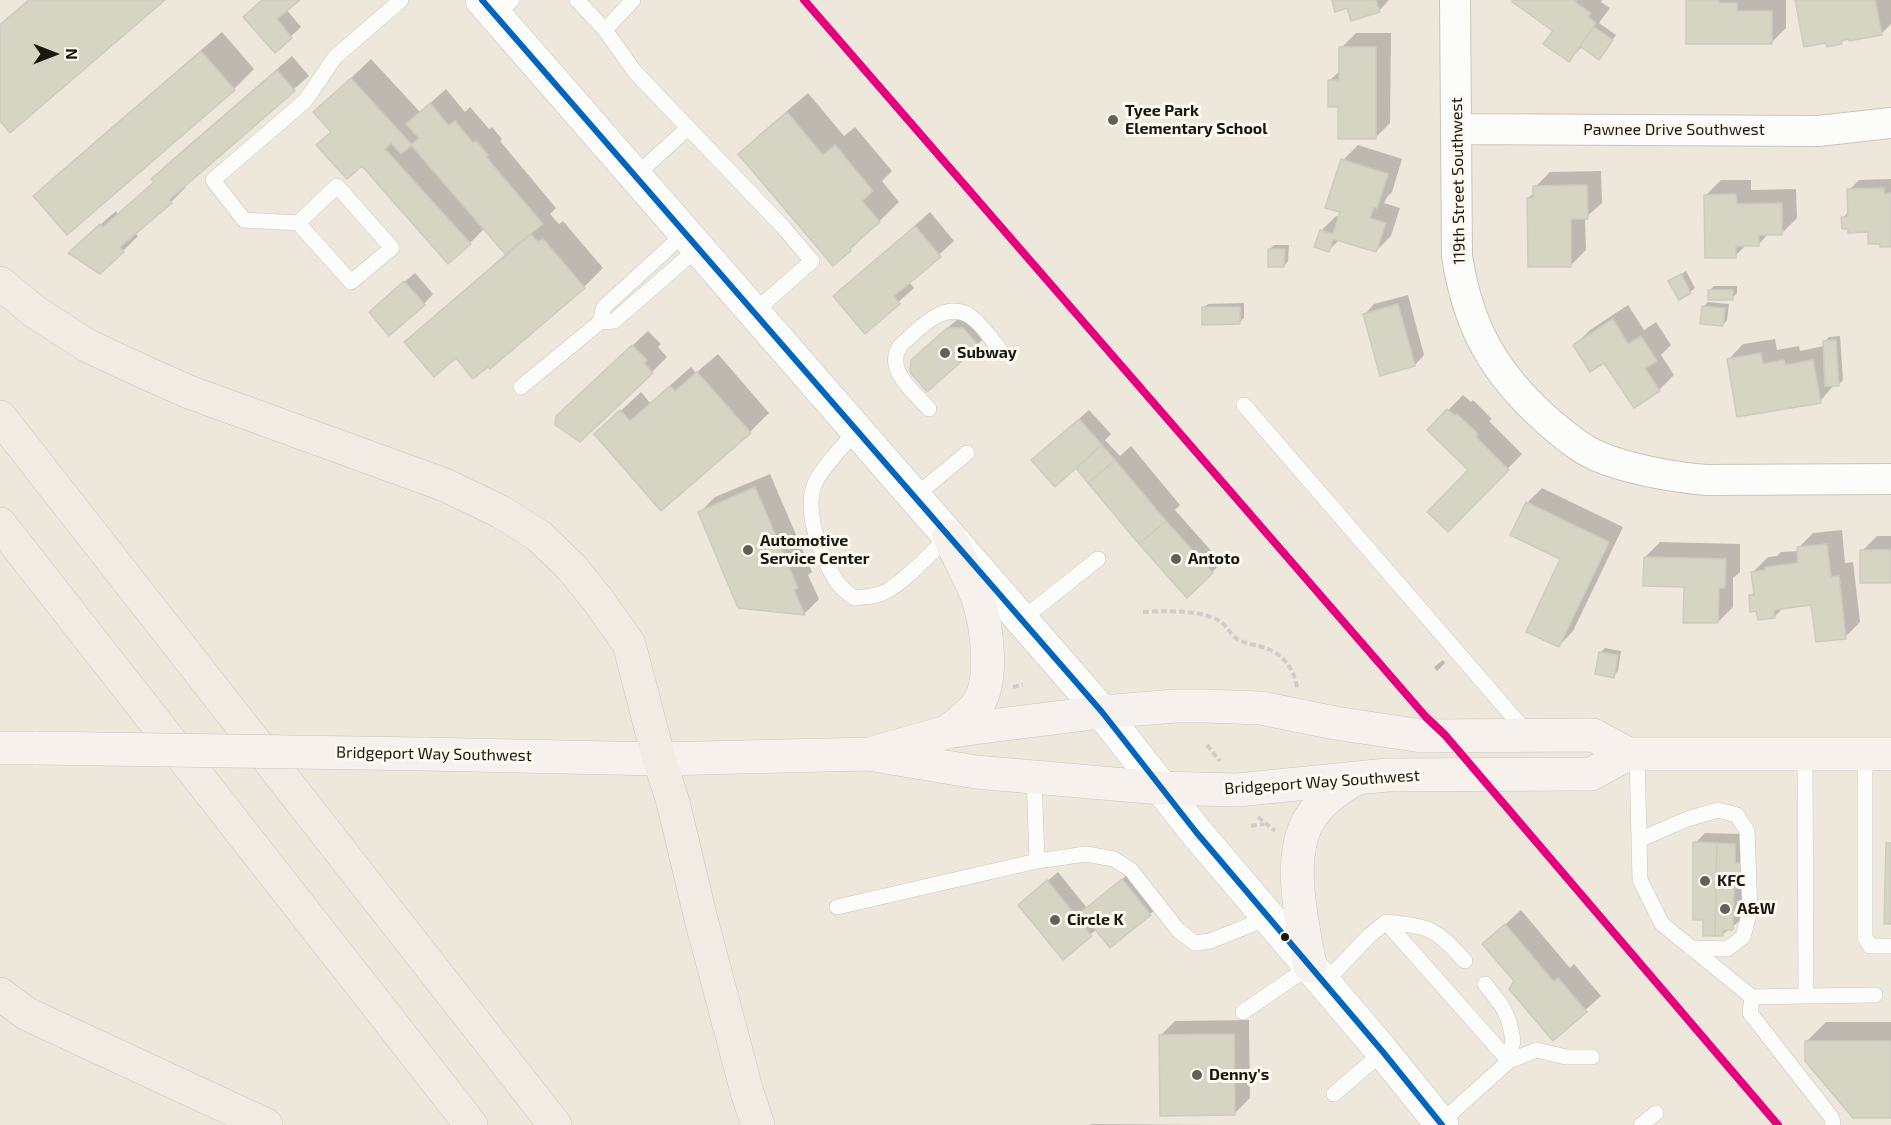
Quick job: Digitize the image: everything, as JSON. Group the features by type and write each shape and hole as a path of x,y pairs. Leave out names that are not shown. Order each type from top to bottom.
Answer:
{"highway":[{"path":"0,284 34,312 88,346 125,363 189,392 445,485 501,512 539,536 572,568 629,644 659,759 673,802 747,1092 758,1125"},
{"path":"0,417 555,1125"},
{"path":"0,524 471,1125"},
{"path":"0,994 27,1014 266,1125"}],"main road":[{"path":"947,732 970,714 978,703 983,695 988,671 988,651 978,600 949,536"},
{"name":"Bridgeport Way Southwest","path":"868,754 947,732 1102,712 1176,706 1261,708 1335,723 1422,736 1593,735 1632,754 1878,754"},
{"path":"932,766 980,747 1047,742 1102,712"},
{"name":"Bridgeport Way Southwest","path":"0,748 659,759 868,754 932,766 1034,776 1160,788 1237,790 1387,775 1591,774 1632,754"},
{"path":"1317,974 1301,914 1298,872 1303,837 1308,822 1320,805 1357,778"}],"street":[{"name":"119th Street Southwest","path":"1455,0 1456,256 1461,282 1479,336 1492,360 1530,406 1561,433 1594,454 1642,469 1695,479 1891,479"},
{"path":"497,5 635,176 1102,712 1160,788 1441,1124"},
{"name":"Pawnee Drive Southwest","path":"1457,129 1818,131 1891,123"}],"lane":[{"path":"298,223 337,186 392,248 351,282 298,223 244,220 213,180 305,101 335,57 401,0"},
{"path":"577,0 605,30 635,72 783,227 812,261 754,312"},
{"path":"605,30 633,0"},
{"path":"635,176 688,128"},
{"path":"521,387 600,322 615,321 691,240"},
{"path":"929,409 902,378 894,361 900,346 931,318 940,313 949,312 969,315 1000,350"},
{"path":"1244,405 1530,736"},
{"path":"856,430 816,481 811,496 812,517 821,550 837,583 854,598 871,597 886,591 949,536"},
{"path":"914,497 967,453"},
{"path":"1021,620 1098,559"},
{"path":"1632,754 1640,880 1662,924 1752,997 1875,995"},
{"path":"1805,754 1806,996"},
{"path":"1878,754 1865,937 1870,946 1891,946"},
{"path":"1034,776 1037,861"},
{"path":"1639,840 1687,819 1718,810 1737,815 1747,831 1750,911 1743,937 1727,949 1691,948"},
{"path":"837,907 1037,861 1086,854 1114,859 1131,870 1178,930 1195,943 1210,941 1268,918"},
{"path":"1386,922 1509,1061"},
{"path":"1243,1012 1317,974 1386,922 1432,930 1449,942 1465,961"},
{"path":"1485,984 1502,1006 1509,1021 1513,1040 1509,1061"},
{"path":"1752,997 1750,1013 1832,1118 1833,1125"},
{"path":"1441,1124 1509,1061 1537,1050 1566,1057 1592,1057"},
{"path":"1334,1095 1383,1052"},
{"path":"1641,1125 1656,1113"}],"path":[{"path":"1143,612 1182,610 1216,620 1236,639 1254,647 1270,650 1284,660 1295,676 1298,690"},
{"path":"1207,745 1226,769"},
{"path":"1251,810 1264,824 1279,833"},
{"path":"1251,826 1264,824"}],"building":[{"path":"29,0 165,0 10,133 0,121 0,25"},
{"path":"262,0 300,0 277,19 292,38 275,53 243,17"},
{"path":"1332,0 1376,0 1380,12 1351,21 1347,8 1335,12"},
{"path":"1513,0 1577,0 1575,2 1591,13 1588,17 1596,23 1569,62 1543,44 1553,31 1512,2"},
{"path":"1686,0 1719,0 1719,3 1737,3 1737,11 1772,11 1772,44 1686,44"},
{"path":"1795,0 1875,0 1882,35 1849,41 1848,39 1841,41 1842,44 1827,47 1826,43 1804,47"},
{"path":"1594,27 1613,40 1599,60 1580,46"},
{"path":"1339,47 1376,47 1376,139 1338,139 1338,107 1328,107 1328,80 1339,80"},
{"path":"201,51 235,90 67,235 33,196"},
{"path":"277,70 295,91 169,200 172,203 120,247 124,252 100,274 68,253 100,224 103,227 154,182 151,179"},
{"path":"351,78 412,145 401,154 391,143 385,149 471,244 448,264 362,166 347,179 316,145 331,132 313,112"},
{"path":"430,103 449,126 455,121 473,143 476,141 488,155 486,157 543,224 505,254 411,145 419,138 406,124"},
{"path":"787,112 823,155 835,145 873,191 862,201 880,222 833,266 738,154"},
{"path":"1341,159 1388,174 1377,208 1374,207 1370,218 1386,223 1376,252 1333,239 1329,252 1314,247 1320,230 1333,234 1340,212 1325,208"},
{"path":"1587,185 1588,219 1571,219 1571,267 1528,267 1527,198 1533,198 1533,186"},
{"path":"1884,188 1884,194 1891,193 1891,247 1868,244 1868,232 1848,233 1848,229 1842,229 1841,217 1848,217 1847,189"},
{"path":"1736,194 1737,204 1782,203 1782,235 1759,235 1759,246 1736,246 1736,258 1705,258 1704,195"},
{"path":"915,226 941,257 894,296 900,304 865,334 833,296"},
{"path":"531,234 538,242 543,239 585,288 490,369 488,367 473,379 456,358 434,377 404,342"},
{"path":"1268,249 1285,249 1284,267 1268,267"},
{"path":"1681,274 1691,293 1679,300 1668,281"},
{"path":"404,281 425,305 389,336 369,312"},
{"path":"1708,290 1733,290 1733,300 1708,300"},
{"path":"1398,304 1415,366 1380,376 1363,314"},
{"path":"1702,306 1725,308 1723,326 1700,324"},
{"path":"1202,307 1240,307 1240,324 1202,325"},
{"path":"1613,319 1628,344 1641,336 1657,361 1645,368 1660,391 1634,408 1604,363 1590,372 1573,345"},
{"name":"Subway","path":"947,328 963,328 979,346 927,392 910,372 911,360"},
{"path":"1836,340 1839,386 1825,386 1823,341"},
{"path":"632,345 647,360 644,363 653,373 580,442 555,425 556,416"},
{"path":"1761,353 1763,364 1784,360 1785,365 1813,360 1821,403 1737,417 1727,359"},
{"path":"697,372 751,433 661,511 594,434 620,410 630,421 670,386 675,391"},
{"path":"1447,409 1455,416 1457,414 1478,434 1476,437 1509,470 1448,532 1427,512 1468,470 1427,430"},
{"path":"1079,419 1102,445 1055,487 1031,460"},
{"path":"1102,445 1115,460 1088,483 1076,468"},
{"path":"1115,460 1166,521 1139,544 1088,483"},
{"name":"Automotive Service Center","path":"755,487 798,588 794,590 805,615 738,608 698,512"},
{"path":"1526,502 1609,542 1559,647 1526,632 1560,559 1510,535"},
{"name":"Antoto","path":"1166,521 1213,573 1187,598 1139,544"},
{"path":"1827,544 1831,577 1839,576 1846,639 1816,642 1811,605 1774,610 1775,618 1758,620 1756,611 1750,612 1749,595 1754,595 1751,572 1765,570 1765,567 1798,563 1797,547"},
{"path":"1860,550 1891,550 1891,583 1860,583"},
{"path":"1644,557 1726,559 1725,588 1719,588 1718,623 1683,623 1684,587 1643,586"},
{"path":"1599,652 1618,655 1614,678 1595,674"},
{"name":"KFC","path":"1693,842 1717,843 1715,936 1703,936 1703,920 1693,920"},
{"name":"A&W","path":"1717,843 1735,844 1735,863 1743,863 1742,888 1734,888 1733,930 1723,930 1723,936 1715,936"},
{"path":"1886,843 1891,843 1891,924 1884,924"},
{"path":"1122,879 1151,915 1110,948 1081,912"},
{"name":"Circle K","path":"1047,880 1092,936 1063,960 1018,905"},
{"path":"1505,924 1554,982 1558,978 1587,1012 1553,1041 1509,989 1514,981 1482,944"},
{"name":"Denny's","path":"1234,1034 1235,1115 1160,1116 1159,1035"},
{"path":"1805,1041 1891,1041 1891,1118 1853,1118 1805,1061"}],"transit line":[{"path":"482,0 1102,712 1196,832 1442,1125"},
{"path":"804,0 1426,717 1445,735 1778,1125"}],"place":[{"name":"Tyee Park Elementary School","path":"1113,120"},
{"name":"Subway","path":"945,353"},
{"name":"Automotive Service Center","path":"748,550"},
{"name":"Antoto","path":"1176,559"},
{"name":"KFC","path":"1705,881"},
{"name":"A&W","path":"1725,909"},
{"name":"Circle K","path":"1055,920"},
{"name":"Denny's","path":"1197,1075"}]}
